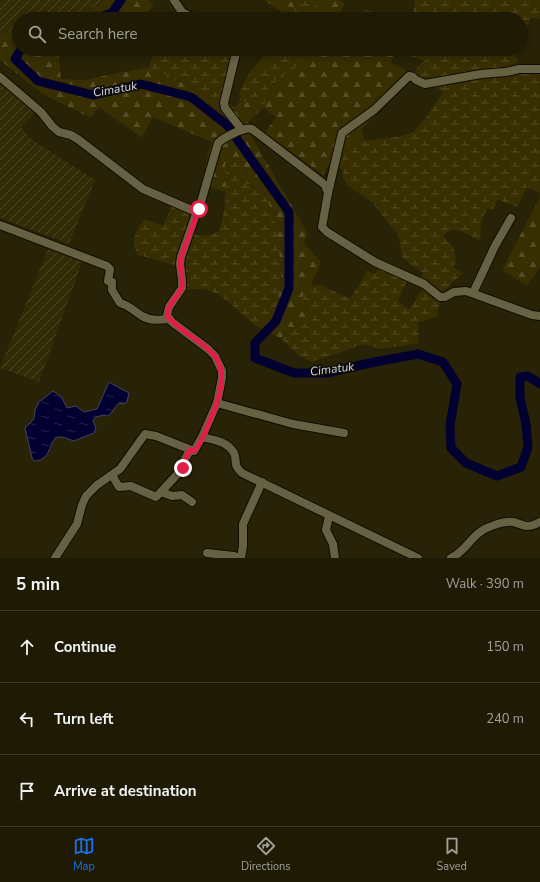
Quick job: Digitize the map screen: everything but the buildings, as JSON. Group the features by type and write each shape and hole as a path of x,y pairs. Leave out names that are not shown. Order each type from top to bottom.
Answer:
{"street":[{"path":"174,0 183,12"},
{"path":"235,56 224,104 240,131"},
{"path":"540,69 519,69 506,72 480,74 443,82 425,84 410,76 374,110 342,133 328,193 322,227 327,232 375,262 424,284 440,297 445,297 454,292 460,291 473,293 532,315 540,316"},
{"path":"0,76 41,112 56,130 71,135 79,140 142,189 197,211"},
{"path":"55,558 77,524 86,496 97,485 120,469 145,434 156,436 194,451 202,438 217,403 222,378 218,360 208,349 167,316 169,307 182,288 180,264 181,257 201,202 218,144 221,140 246,128 252,129 325,185 328,193"},
{"path":"473,293 495,246 511,218"},
{"path":"0,225 107,266 110,269 108,280 113,283 112,290 120,303 128,305 146,318 160,320 170,319"},
{"path":"217,403 293,424 344,434"},
{"path":"202,438 220,441 227,446 234,454 236,468 242,473 418,558"},
{"path":"112,475 119,487 132,486 156,497 183,468 183,463 190,450"},
{"path":"207,553 241,558 244,537 243,524 262,482"},
{"path":"161,492 172,496 182,496 192,502"},
{"path":"329,516 326,530 333,544 335,558"},
{"path":"451,558 458,555 479,531 508,521 529,527 540,522"}],"shaded area":[{"path":"0,0 104,0 101,4 77,12 12,12 12,30 0,35"},
{"path":"0,79 38,110 21,127 31,139 95,180 69,244 0,218"},
{"path":"48,249 82,262 39,382 0,368"}],"green space":[{"path":"104,0 149,0 154,5 148,12 80,12 99,5"},
{"path":"264,0 298,0 294,12 281,11"},
{"path":"298,0 317,0 312,12 294,12"},
{"path":"317,0 338,0 345,3 340,12 312,12"},
{"path":"415,0 540,0 540,19 532,18 529,20 528,25 528,12 413,12"},
{"path":"365,9 374,12 363,12"},
{"path":"12,30 12,56 59,56 61,79 83,80 149,67 235,107 240,101 254,104 270,90 274,83 284,73 295,68 306,56 393,56 391,63 413,74 362,129 365,140 360,141 342,165 342,169 329,164 323,175 265,133 276,117 263,108 245,125 308,234 303,242 321,262 311,285 305,286 317,314 280,338 254,325 272,311 281,277 277,234 272,213 254,186 241,181 239,177 239,166 227,186 226,192 201,185 211,142 153,117 142,138 99,107 91,118 44,95 0,60 0,35"},
{"path":"152,56 234,56 221,101 149,67"},
{"path":"264,56 276,56 267,64 249,73"},
{"path":"306,56 299,65 280,77 273,84 263,108 254,104 240,101 241,90 249,73 267,64 275,57"},
{"path":"410,56 426,56 425,61"},
{"path":"426,56 516,56 518,62 508,67 509,74 540,70 540,193 527,187 517,207 497,200 493,210 487,209 483,217 479,240 456,230 447,232 444,236 445,239 450,243 455,251 454,268 463,273 442,293 437,316 418,323 419,343 381,349 364,344 312,362 298,355 280,338 316,314 302,304 305,286 321,285 350,299 367,271 375,274 381,265 408,278 398,301 410,309 427,282 421,278 423,273 402,257 397,233 373,203 347,185 343,177 342,165 343,151 350,143 406,135 414,131 427,116 443,92 413,74 421,63 425,61"},
{"path":"229,161 238,163 241,181 256,188 267,201 275,222 280,268 279,296 272,311 254,325 217,294 205,289 186,290 183,276 178,266 139,255 134,246 136,233 144,219 163,226 172,205 194,211 188,233 204,235 219,231 225,198 225,164"},
{"path":"540,197 540,268 527,286 502,270"}],"water":[{"path":"109,382 129,393 127,402 123,404 119,403 108,416 104,415 96,417 93,420 96,429 94,433 74,441 63,437 57,438 54,440 45,457 34,461 25,428 34,419 35,410 39,402 53,391 61,396 67,408 76,406 84,412 97,409"}],"waterway":[{"name":"Cimatuk","path":"113,12 121,0"},
{"name":"Cimatuk","path":"17,56 15,59 38,81 93,95 141,84 191,97 227,125 289,212 289,288 276,321 255,343 255,358 294,373 326,373 418,354 443,362 457,384 450,426 451,448 466,463 497,476 521,467 528,447 526,424 520,398 520,377 528,376 540,384"}],"route":[{"path":"183,468 183,463 190,450 196,450 202,438 217,403 222,378 222,371 215,356 172,322 167,316 169,307 182,288 180,264 181,257 199,209"}]}
